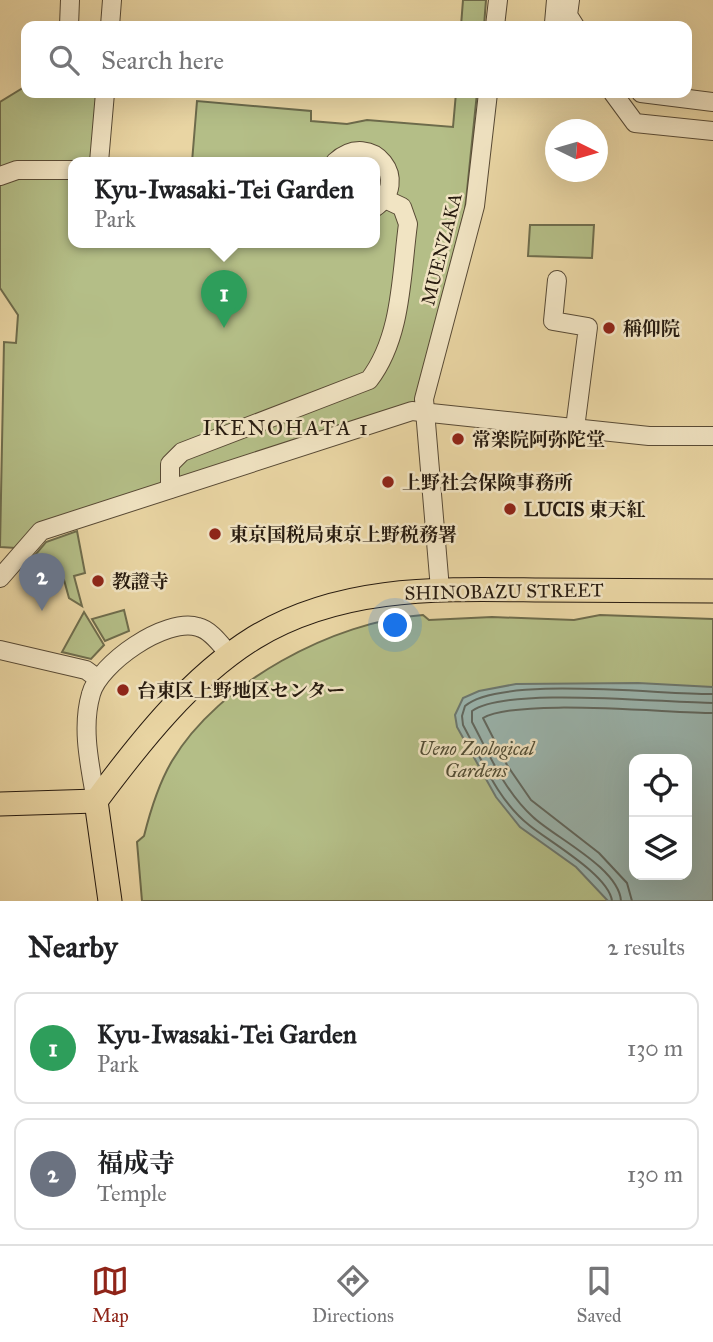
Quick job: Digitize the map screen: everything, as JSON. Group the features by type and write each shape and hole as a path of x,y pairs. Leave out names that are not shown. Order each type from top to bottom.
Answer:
{"main road":[{"name":"SHINOBAZU STREET","path":"96,801 126,761 175,706 230,655 264,632 303,614 374,595 440,589 713,591"},
{"path":"0,804 96,801 110,901"}],"street":[{"path":"69,21 70,0"},
{"path":"110,21 112,0"},
{"path":"496,21 498,0"},
{"path":"554,21 556,0"},
{"path":"570,0 568,15 572,21"},
{"path":"99,157 105,98"},
{"name":"MUENZAKA","path":"440,589 424,399 475,206 487,98"},
{"path":"616,98 635,122 713,131"},
{"path":"681,98 713,102"},
{"path":"342,157 351,151 362,150 377,157"},
{"path":"170,489 170,464 182,452 369,380 376,371 392,335 408,224 402,207 380,203 390,178 380,159"},
{"path":"0,176 17,170 68,170"},
{"path":"557,280 553,321 588,327 575,428"},
{"path":"0,578 41,531 412,411 649,436 713,436"},
{"path":"96,801 87,747 87,712 96,678 127,651 173,627 198,626 213,635 230,655"},
{"path":"0,650 86,670 96,678"}],"green space":[{"path":"463,0 486,0 484,21 461,21"},
{"path":"21,89 21,98 98,98 93,157 68,157 68,248 380,248 380,157 192,157 197,101 311,111 311,121 347,124 367,120 453,127 456,98 476,98 465,210 414,405 37,524 16,548 0,547 4,342 16,343 18,315 0,288 0,102"},
{"path":"530,225 594,225 592,258 528,256"},
{"path":"77,531 85,573 74,576 82,606 69,598 64,580 30,561 46,542"},
{"path":"124,610 129,631 105,641 92,619"},
{"path":"84,612 104,645 91,659 62,652"},
{"name":"Ueno Zoological Gardens","path":"423,615 429,620 492,617 574,620 600,615 713,619 713,901 142,901 137,842 144,836 155,798 167,770 192,733 218,706 248,682 281,661 353,629"}],"water":[{"path":"638,683 713,687 713,901 608,901 576,867 520,827 496,797 457,727 455,715 463,698 479,691 516,684"}],"place":[{"name":"Kyu-Iwasaki-Tei Garden","path":"224,328"},
{"name":"稱仰院","path":"609,328"},
{"name":"常楽院阿弥陀堂","path":"458,439"},
{"name":"上野社会保険事務所","path":"388,482"},
{"name":"LUCIS 東天紅","path":"510,509"},
{"name":"東京国税局東京上野税務署","path":"215,534"},
{"name":"教證寺","path":"98,581"},
{"name":"福成寺","path":"42,611"},
{"name":"台東区上野地区センター","path":"123,690"}],"district":[{"name":"IKENOHATA 1","path":"286,428"}]}
